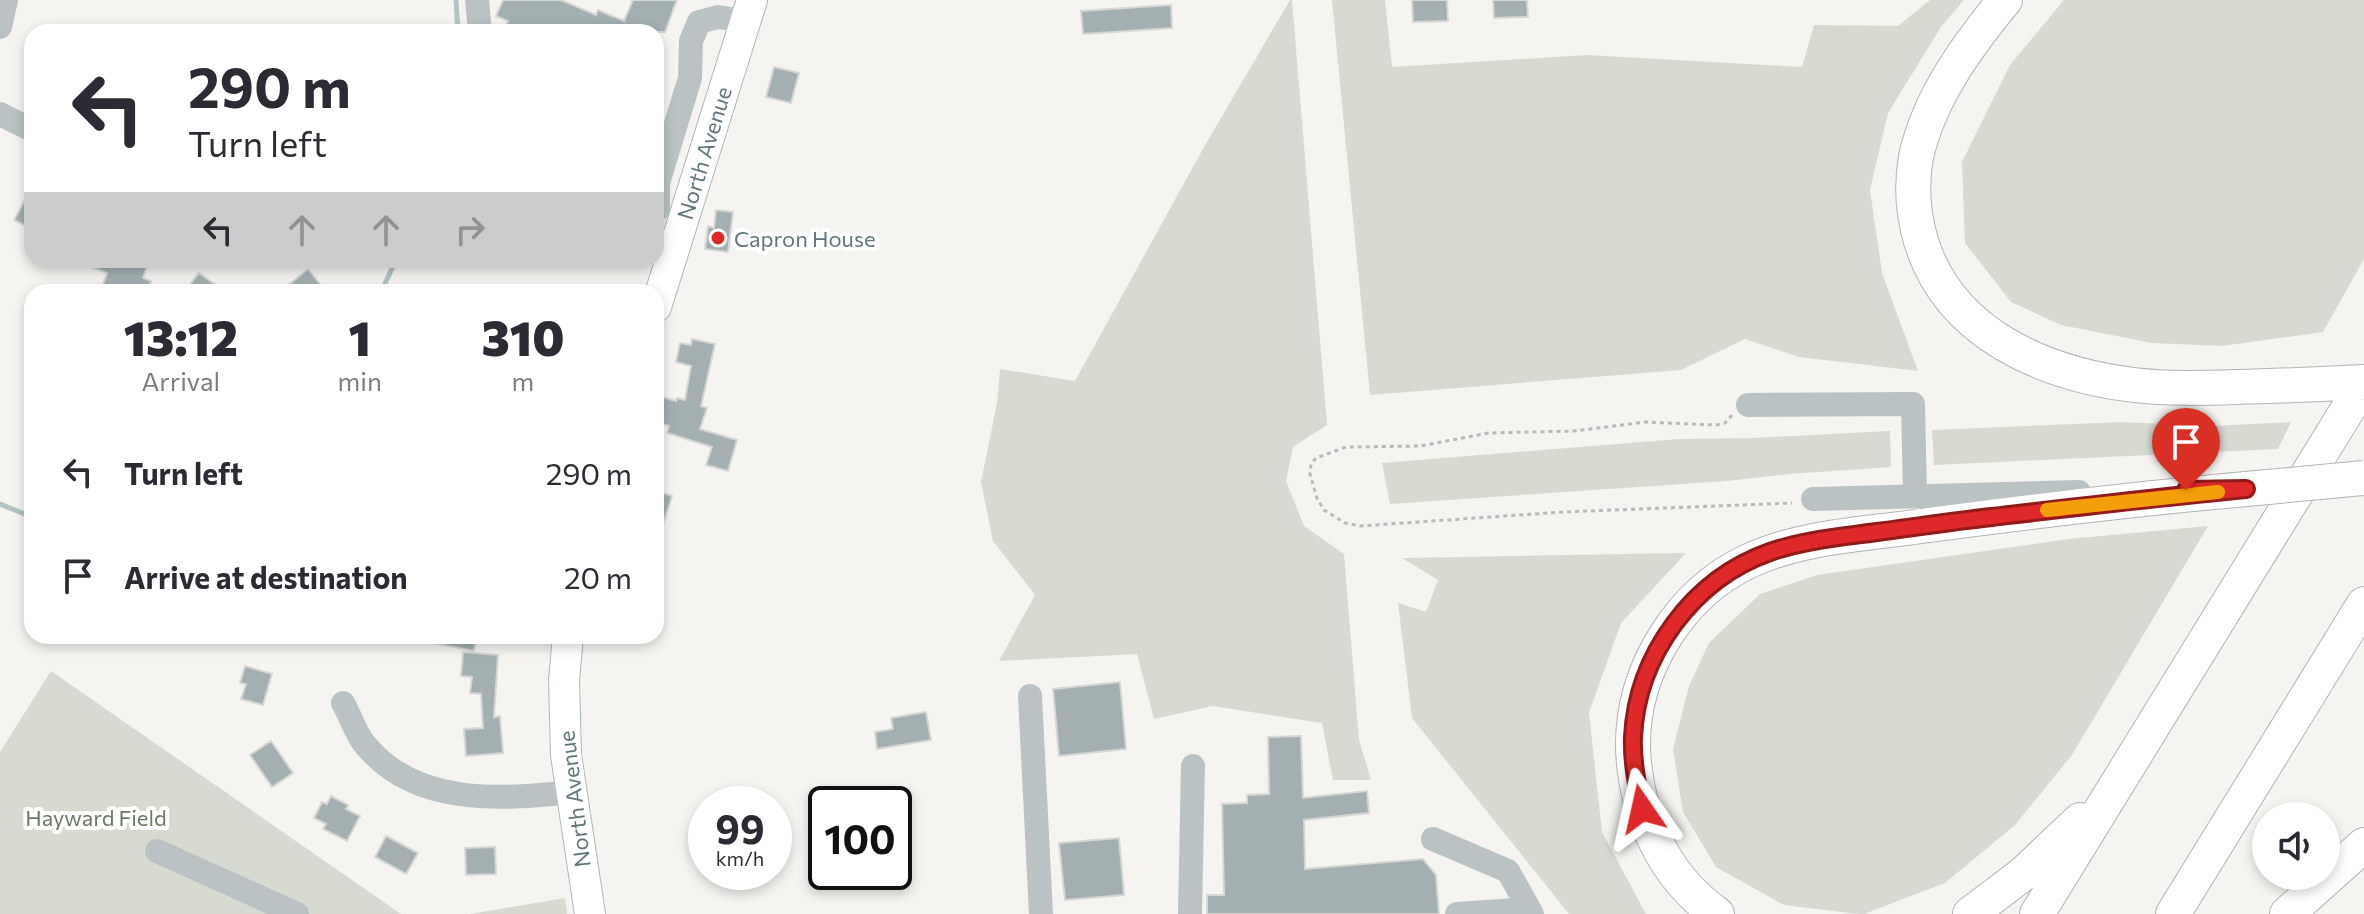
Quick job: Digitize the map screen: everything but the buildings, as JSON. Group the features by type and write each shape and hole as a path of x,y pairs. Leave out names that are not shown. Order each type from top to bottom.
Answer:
{"highway":[{"path":"2005,0 1948,80 1927,121 1916,159 1914,206 1921,239 1936,275 1959,308 1982,330 2010,348 2039,361 2134,385 2364,383"},
{"path":"2037,914 2364,383"},
{"path":"1717,914 1693,894 1662,855 1651,833 1637,784 1633,748 1641,688 1649,665 1675,622 1710,586 1747,561 1810,541 1973,519 2364,478"},
{"path":"2173,914 2364,604"},
{"path":"1970,914 2023,874 2117,783"},
{"path":"2287,914 2364,845"}],"main road":[{"name":"North Avenue","path":"666,211 749,10"},
{"name":"North Avenue","path":"567,644 564,680 566,755 590,914"}],"street":[{"path":"0,27 6,0"},
{"path":"477,0 479,24"},
{"path":"664,163 690,78 691,41 699,22 749,10"},
{"path":"0,114 24,126"},
{"path":"1748,405 1913,404 1915,495"},
{"path":"1813,499 2246,489"},
{"path":"1030,696 1041,914"},
{"path":"343,703 363,741 386,765 425,788 465,796 518,798 571,792"},
{"path":"1190,914 1193,766"},
{"path":"1433,839 1508,871 1531,911 1457,914"},
{"path":"157,851 297,914"}],"path":[{"path":"1748,405 1738,409 1725,423 1716,425 1645,422 1574,431 1488,433 1420,446 1346,447 1316,458 1311,464 1312,486 1324,510 1345,523 1360,526 1563,512 1789,504 1813,499"}],"green space":[{"path":"1290,0 1327,425 1293,447 1286,481 1304,526 1344,554 1359,740 1371,780 1333,780 1322,723 1213,706 1154,719 1137,654 999,661 1035,595 993,541 981,482 997,403 1000,369 1075,381 1204,147"},
{"path":"1332,0 1385,0 1392,67 1587,55 1802,67 1814,25 1898,26 1930,0 1964,0 1941,27 1888,113 1870,190 1882,273 1918,371 1799,357 1745,339 1681,370 1370,395"},
{"path":"2064,0 2364,0 2364,259 2323,332 2222,346 2152,343 2061,325 2011,302 1965,243 1962,162 2010,65"},
{"path":"2123,422 2210,426 2291,422 2278,449 1934,465 1932,430"},
{"path":"1890,431 1891,467 1390,504 1382,463 1679,439"},
{"path":"2208,526 2072,755 2015,825 1945,883 1858,914 1784,905 1716,867 1683,812 1673,749 1689,686 1709,643 1760,594 1817,575 2069,539"},
{"path":"1686,553 1621,623 1589,713 1602,832 1646,914 1569,914 1412,718 1398,603 1426,612 1438,580 1402,558"},
{"name":"Hayward Field","path":"51,671 401,914 0,914 0,752"},
{"path":"565,898 567,914 470,914"}],"waterway":[{"path":"456,0 458,24"},
{"path":"385,284 392,268"},
{"path":"0,504 24,514"}],"slow traffic":[{"path":"2047,510 2218,492"}],"place":[{"name":"Capron House","path":"718,238"}],"route":[{"path":"1642,809 1633,736 1641,688 1649,665 1675,622 1691,603 1747,561 1810,541 1973,519 2246,489 2186,490"}]}
